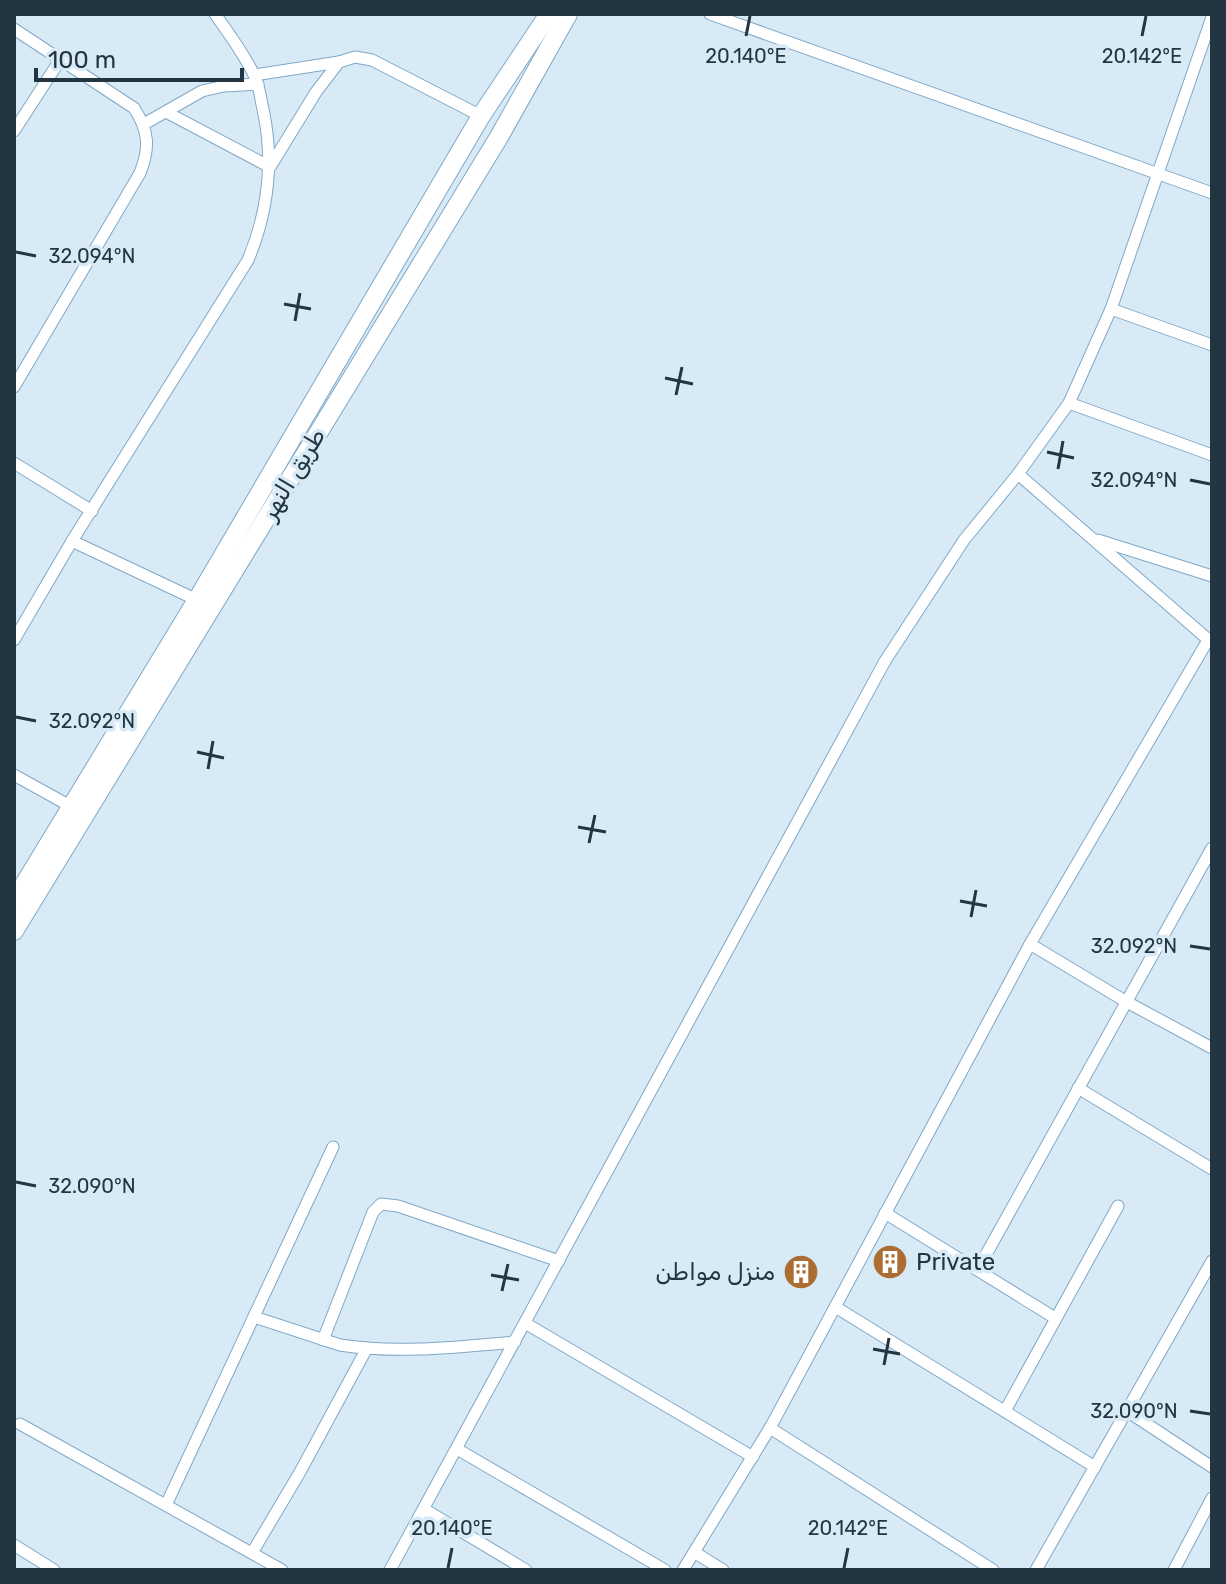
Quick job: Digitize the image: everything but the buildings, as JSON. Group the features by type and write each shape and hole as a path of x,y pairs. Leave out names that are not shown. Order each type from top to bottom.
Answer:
{"main road":[{"name":"طريق النهر","path":"14,901 197,600 481,116 549,14"},
{"name":"طريق النهر","path":"14,931 499,137 568,14"}],"street":[{"path":"14,640 19,622 248,260 265,211 270,167 267,128 256,80 215,14"},
{"path":"710,14 1212,193"},
{"path":"390,1570 885,661 964,540 1018,474 1069,403 1111,309 1212,17"},
{"path":"14,29 134,108 148,138 147,156 140,173 14,387"},
{"path":"144,124 202,91 355,57 372,60 481,116"},
{"path":"14,131 60,60"},
{"path":"270,167 316,92 339,62"},
{"path":"166,112 270,167"},
{"path":"1111,309 1212,345"},
{"path":"1069,403 1212,455"},
{"path":"14,463 92,511"},
{"path":"683,1570 753,1457 837,1308 1030,944 1210,641 1018,474"},
{"path":"1092,538 1212,576"},
{"path":"72,541 197,600"},
{"path":"14,775 72,807"},
{"path":"978,1269 1212,848"},
{"path":"1030,944 1212,1048"},
{"path":"1078,1088 1212,1169"},
{"path":"166,1505 333,1147"},
{"path":"323,1340 373,1212 381,1204 398,1206 559,1261"},
{"path":"1005,1411 1118,1206"},
{"path":"885,1213 1055,1318"},
{"path":"1036,1570 1212,1261"},
{"path":"837,1308 1095,1467"},
{"path":"254,1317 340,1345 367,1348 431,1349 515,1342"},
{"path":"525,1323 753,1457"},
{"path":"252,1553 367,1348"},
{"path":"1127,1411 1212,1467"},
{"path":"20,1424 282,1570"},
{"path":"770,1428 993,1570"},
{"path":"457,1449 665,1570"},
{"path":"1174,1570 1212,1498"},
{"path":"424,1509 526,1570"},
{"path":"14,1545 54,1570"},
{"path":"694,1552 723,1570"}],"place":[{"name":"Private","path":"890,1262"},
{"name":"منزل مواطن","path":"801,1272"}]}
